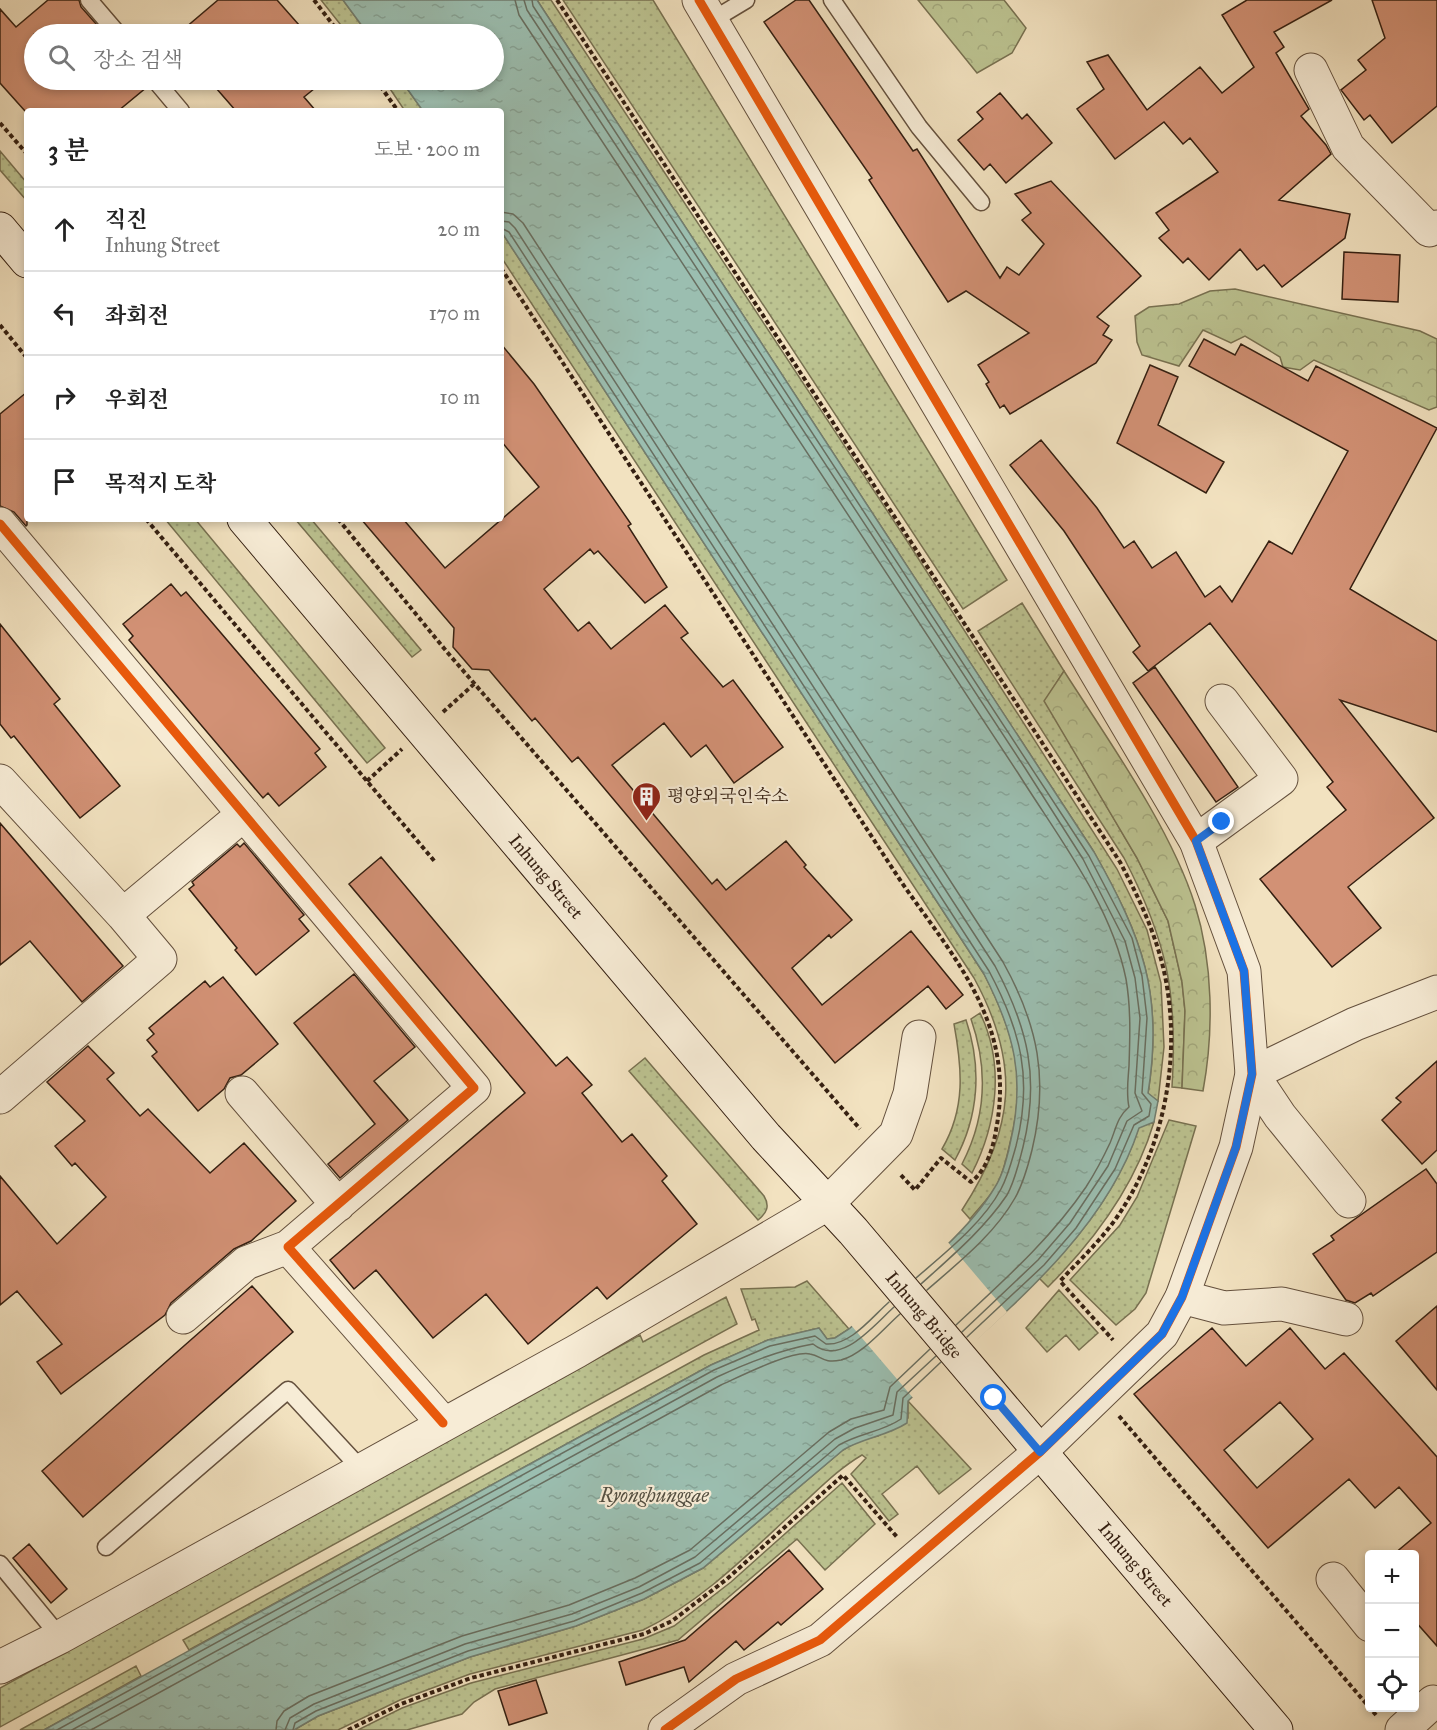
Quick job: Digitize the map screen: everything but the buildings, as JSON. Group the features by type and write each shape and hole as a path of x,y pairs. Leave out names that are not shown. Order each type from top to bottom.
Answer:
{"street":[{"path":"665,1730 736,1679 820,1640 1040,1452 1162,1334 1182,1297 1236,1147 1252,1074 1244,971 1196,841 705,11"},
{"path":"1311,70 1348,147 1429,230 1437,226"},
{"path":"0,229 24,257"},
{"name":"Inhung Street","path":"247,522 766,1137 853,1231"},
{"path":"0,524 474,1088 288,1247 246,1263 183,1317"},
{"path":"1196,841 1281,780 1222,701"},
{"path":"0,781 123,915 160,959 0,1096"},
{"path":"123,915 244,814"},
{"path":"1252,1074 1344,1028 1437,992"},
{"path":"0,1667 60,1637 443,1423 577,1351 827,1204 896,1134 910,1094 919,1037"},
{"path":"1252,1074 1280,1116 1349,1201"},
{"path":"242,1093 338,1205"},
{"name":"Inhung Bridge","path":"853,1231 994,1398"},
{"path":"288,1247 443,1423"},
{"path":"1182,1297 1224,1308 1282,1304 1346,1319"},
{"name":"Inhung Street","path":"994,1398 1276,1730"},
{"path":"1333,1579 1365,1619"},
{"path":"1391,1725 1428,1696"}],"lane":[{"path":"89,0 109,24"},
{"path":"705,11 746,0"},
{"path":"832,0 919,127 981,202"},
{"path":"163,90 178,108"},
{"path":"106,1547 288,1390 361,1469"},
{"path":"0,1564 60,1637"}],"path":[{"path":"314,0 332,24"},
{"path":"557,0 1103,835 1139,898 1151,926 1166,981 1170,1044 1163,1119 1141,1174 1115,1220 1060,1281 1132,1365"},
{"path":"382,90 396,108"},
{"path":"0,123 24,151"},
{"path":"340,522 447,652 879,1152 915,1190 941,1158 971,1182 978,1177 988,1159 1000,1109 997,1048 985,1009 970,982 902,884 504,273"},
{"path":"0,325 24,354"},
{"path":"149,522 436,863"},
{"path":"1101,1395 1391,1725"},
{"path":"348,1730 401,1704 471,1678 644,1634 672,1621 727,1579 843,1475 915,1558"}],"green space":[{"path":"321,0 343,0 361,24 340,24"},
{"path":"537,0 551,0 909,544 1117,869 1147,930 1161,983 1164,1047 1158,1101 1148,1094 1153,1026 1151,996 1145,967 1125,912 1094,852"},
{"path":"563,0 653,0 1007,580 963,609"},
{"path":"918,0 1004,0 1026,28 1012,53 977,73"},
{"path":"391,90 408,90 421,108 403,108"},
{"path":"0,151 24,179 24,198 0,170"},
{"path":"504,236 984,974 994,995 1015,1056 1017,1097 1015,1119 1003,1171 996,1187 970,1219 962,1210 993,1152 1006,1096 1005,1068 999,1039 989,1009 974,978 504,262"},
{"path":"1235,289 1420,331 1437,339 1437,407 1429,410 1314,360 1300,370 1283,367 1280,357 1245,336 1231,343 1203,330 1179,366 1142,355 1137,342 1135,316 1149,307 1179,304 1210,291"},
{"path":"167,522 197,522 385,748 367,763"},
{"path":"298,522 314,522 421,650 412,657"},
{"path":"1022,603 1064,671 1045,701 1137,858 1168,921 1182,982 1185,1011 1182,1088 1172,1087 1171,996 1160,942 1139,888 1124,858 978,631"},
{"path":"1064,671 1155,815 1171,846 1195,905 1205,950 1210,997 1209,1045 1203,1091 1182,1088 1185,1011 1182,982 1168,921 1137,858 1044,701"},
{"path":"980,1013 993,1053 995,1094 987,1134 972,1173 962,1164 970,1147 980,1111 982,1074 971,1019"},
{"path":"966,1020 974,1056 976,1091 969,1126 955,1160 942,1149 955,1118 960,1088 959,1056 954,1024"},
{"path":"645,1058 764,1196 767,1209 758,1220 629,1071"},
{"path":"1169,1120 1196,1126 1146,1293 1135,1309 1116,1325 1070,1280 1120,1225 1137,1197"},
{"path":"1154,1122 1136,1168 1112,1211 1082,1250 1048,1287 1039,1278 1070,1245 1098,1208 1121,1169 1139,1127"},
{"path":"807,1281 849,1329 835,1338 827,1339 819,1328 768,1340 711,1365 189,1650 183,1640 704,1355 759,1330 755,1319 752,1320 741,1289 795,1287"},
{"path":"1059,1290 1098,1333 1079,1350 1066,1335 1047,1352 1026,1328"},
{"path":"726,1297 737,1324 0,1727 0,1688 640,1335 643,1342"},
{"path":"908,1401 971,1469 939,1494 917,1466 882,1494 898,1514 889,1521 851,1474 866,1458 862,1455 829,1480 725,1575 686,1605 643,1630 470,1674 400,1700 338,1730 294,1730 318,1716 470,1657 576,1626 644,1599 703,1568 843,1450 860,1440 878,1436 908,1418"},
{"path":"842,1483 875,1524 825,1570 797,1539 678,1640 495,1689 474,1702 462,1714 407,1730 358,1730 402,1708 471,1683 643,1639 674,1626 731,1582"},
{"path":"136,1666 141,1676 44,1730 20,1730"}],"water":[{"name":"Ryonghunggae","path":"343,0 537,0 1094,852 1125,912 1145,967 1151,996 1153,1026 1148,1093 1158,1101 1154,1122 1139,1128 1122,1169 1100,1207 1072,1243 1009,1309 908,1401 907,1423 843,1450 703,1568 644,1599 576,1626 470,1657 318,1716 294,1730 44,1730 711,1365 768,1340 819,1328 827,1339 835,1338 928,1263 982,1207 1002,1172 1015,1120 1017,1077 1010,1036 984,974 504,236 504,108 421,108 408,90 504,90 504,24 361,24"}],"pier":[{"path":"946,1240 1007,1312 914,1399 850,1324"}],"cycle path":[{"path":"665,1730 736,1679 820,1640 1040,1452 1162,1334 1182,1297 1236,1147 1252,1074 1244,971 1196,841 699,0"},
{"path":"0,524 474,1088 288,1247 443,1423"}],"place":[{"name":"평양외국인숙소","path":"646,822"}],"route":[{"path":"994,1398 1040,1452 1162,1334 1182,1297 1236,1147 1252,1074 1244,971 1196,841 1222,822"}]}
